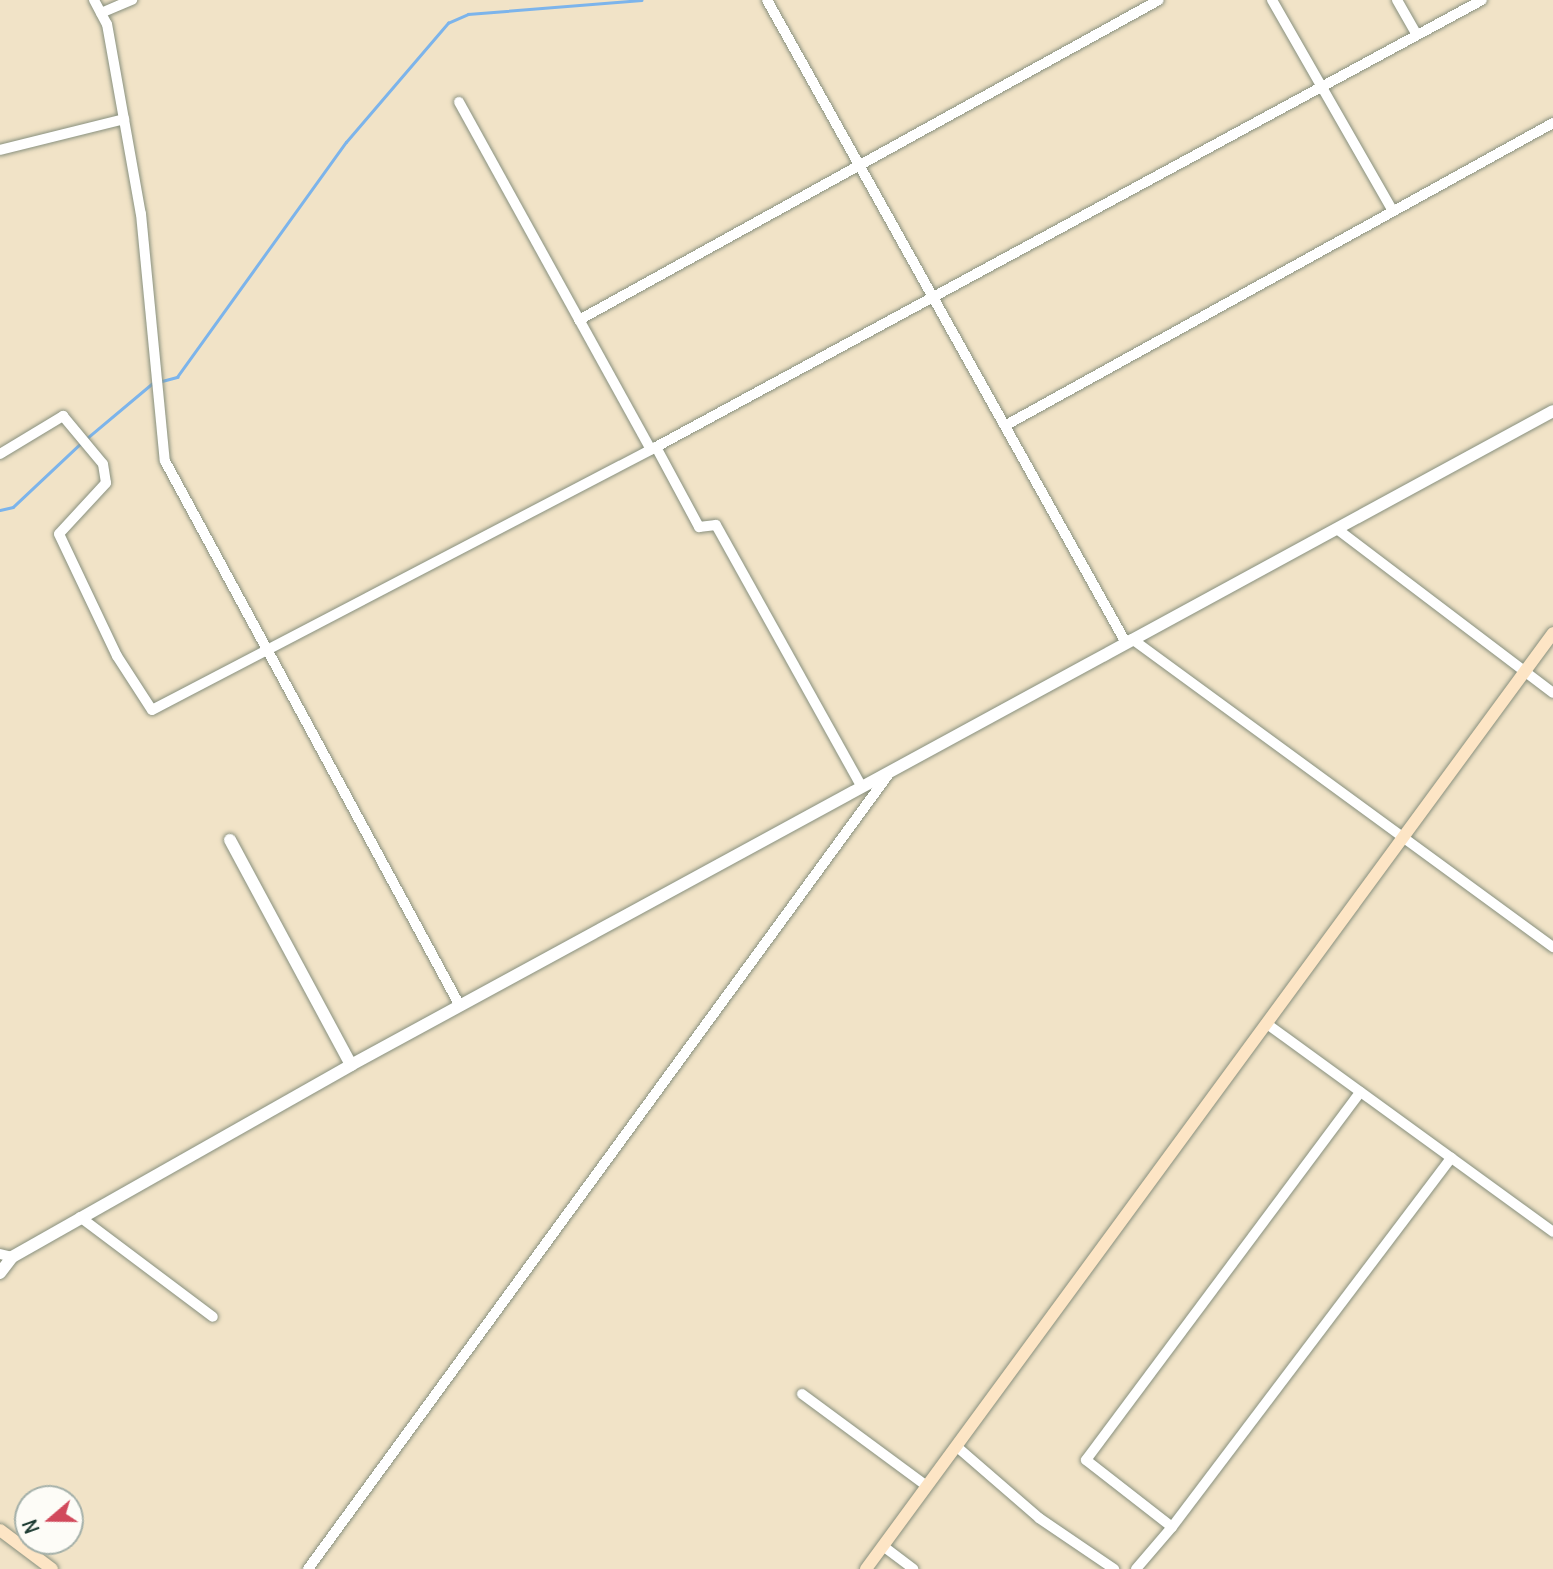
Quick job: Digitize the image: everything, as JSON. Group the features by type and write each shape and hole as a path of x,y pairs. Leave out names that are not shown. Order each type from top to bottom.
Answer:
{"main road":[{"path":"866,1569 1553,633"},
{"path":"0,1530 52,1569"}],"street":[{"path":"94,0 101,13 124,119 160,370 157,397 165,461 460,1006"},
{"path":"101,13 132,0"},
{"path":"767,0 862,163 1129,641 1553,947"},
{"path":"579,320 1159,0"},
{"path":"1272,0 1394,211"},
{"path":"1397,0 1417,35"},
{"path":"0,454 63,416 103,464 106,483 59,534 117,656 152,710 269,653 937,296 1482,0"},
{"path":"459,102 579,320 699,527 716,525 862,787"},
{"path":"0,150 124,119"},
{"path":"1008,424 1553,123"},
{"path":"0,1273 6,1256 351,1065 1553,411"},
{"path":"1337,529 1553,693"},
{"path":"307,1569 891,771"},
{"path":"230,840 351,1065"},
{"path":"1267,1024 1553,1232"},
{"path":"1172,1527 1086,1461 1360,1091"},
{"path":"1136,1569 1172,1527 1451,1158"},
{"path":"80,1217 213,1317"},
{"path":"802,1394 927,1486"},
{"path":"957,1446 1039,1518 1114,1569"},
{"path":"883,1546 913,1569"}],"waterway":[{"path":"162,381 177,377 346,142 448,23 468,14 641,0"},
{"path":"86,439 155,381"},
{"path":"0,510 13,507 81,443"}]}
